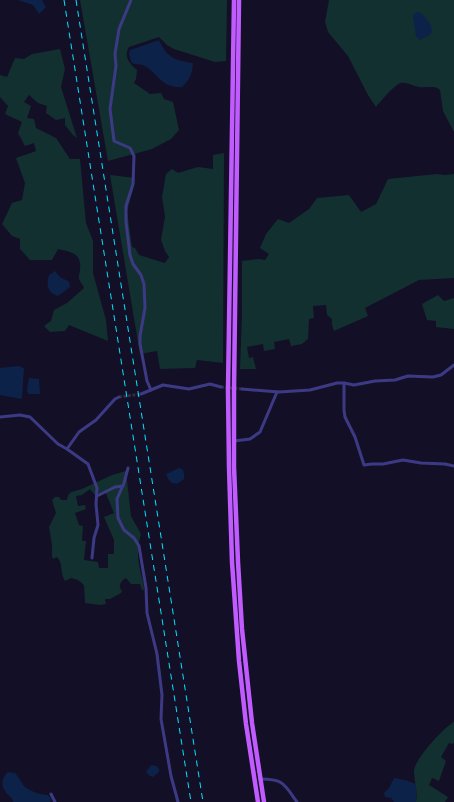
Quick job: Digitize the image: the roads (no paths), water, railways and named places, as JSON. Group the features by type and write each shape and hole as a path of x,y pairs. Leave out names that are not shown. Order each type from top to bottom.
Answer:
{"main road":[{"path":"234,0 228,397 229,462 232,562 238,645 246,724 258,802"},
{"path":"239,0 234,441 242,629 252,723 264,802"}],"street":[{"path":"131,0 118,35 110,115 114,141 130,148 134,156 133,184 126,206 126,222 130,255 133,264 141,275 144,284 145,308 140,344 147,381 151,390"},
{"path":"242,389 277,392 310,390 344,383 354,385 375,381 395,380 408,376 433,377 441,375 454,365"},
{"path":"344,383 343,400 345,417 355,437 364,465 383,464 402,460 454,466"},
{"path":"141,394 162,385 189,389 210,384 221,387"},
{"path":"234,441 250,439 258,434 277,392"},
{"path":"66,448 80,430 96,420 115,399 119,397"},
{"path":"0,417 20,415 30,417 58,444 88,464 97,488 96,504 98,525 94,538 92,558"},
{"path":"128,468 123,486 117,499 118,518 124,530 134,538 139,546 146,588 147,613 158,661 162,695 161,719 171,776 178,802"},
{"path":"97,496 115,487 123,486"},
{"path":"260,780 273,779 280,781 297,802"},
{"path":"51,794 55,802"}],"water":[{"path":"18,0 42,0 46,7 39,14 33,5"},
{"path":"418,12 421,13 429,22 432,30 431,34 420,40 416,36 413,17 414,14"},
{"path":"159,40 165,51 172,57 181,61 193,63 190,76 182,87 169,85 145,66 131,62 129,53 130,50"},
{"path":"55,271 60,277 68,281 70,285 70,287 58,296 54,295 48,288 49,275"},
{"path":"18,366 24,368 22,398 0,395 0,368"},
{"path":"29,378 39,379 40,394 28,394 27,390"},
{"path":"179,468 183,471 184,479 177,484 172,483 166,474"},
{"path":"151,765 157,766 159,769 159,772 153,777 146,772"},
{"path":"8,772 15,773 24,786 29,790 48,795 51,799 50,802 13,802 12,798 3,789 2,783"},
{"path":"394,778 416,784 416,802 394,802 391,798 385,797 384,793 389,788"}],"tunnel":[{"path":"221,387 242,389"},
{"path":"119,397 141,394"}],"railway":[{"path":"64,0 191,802"},
{"path":"76,0 203,802"}]}
